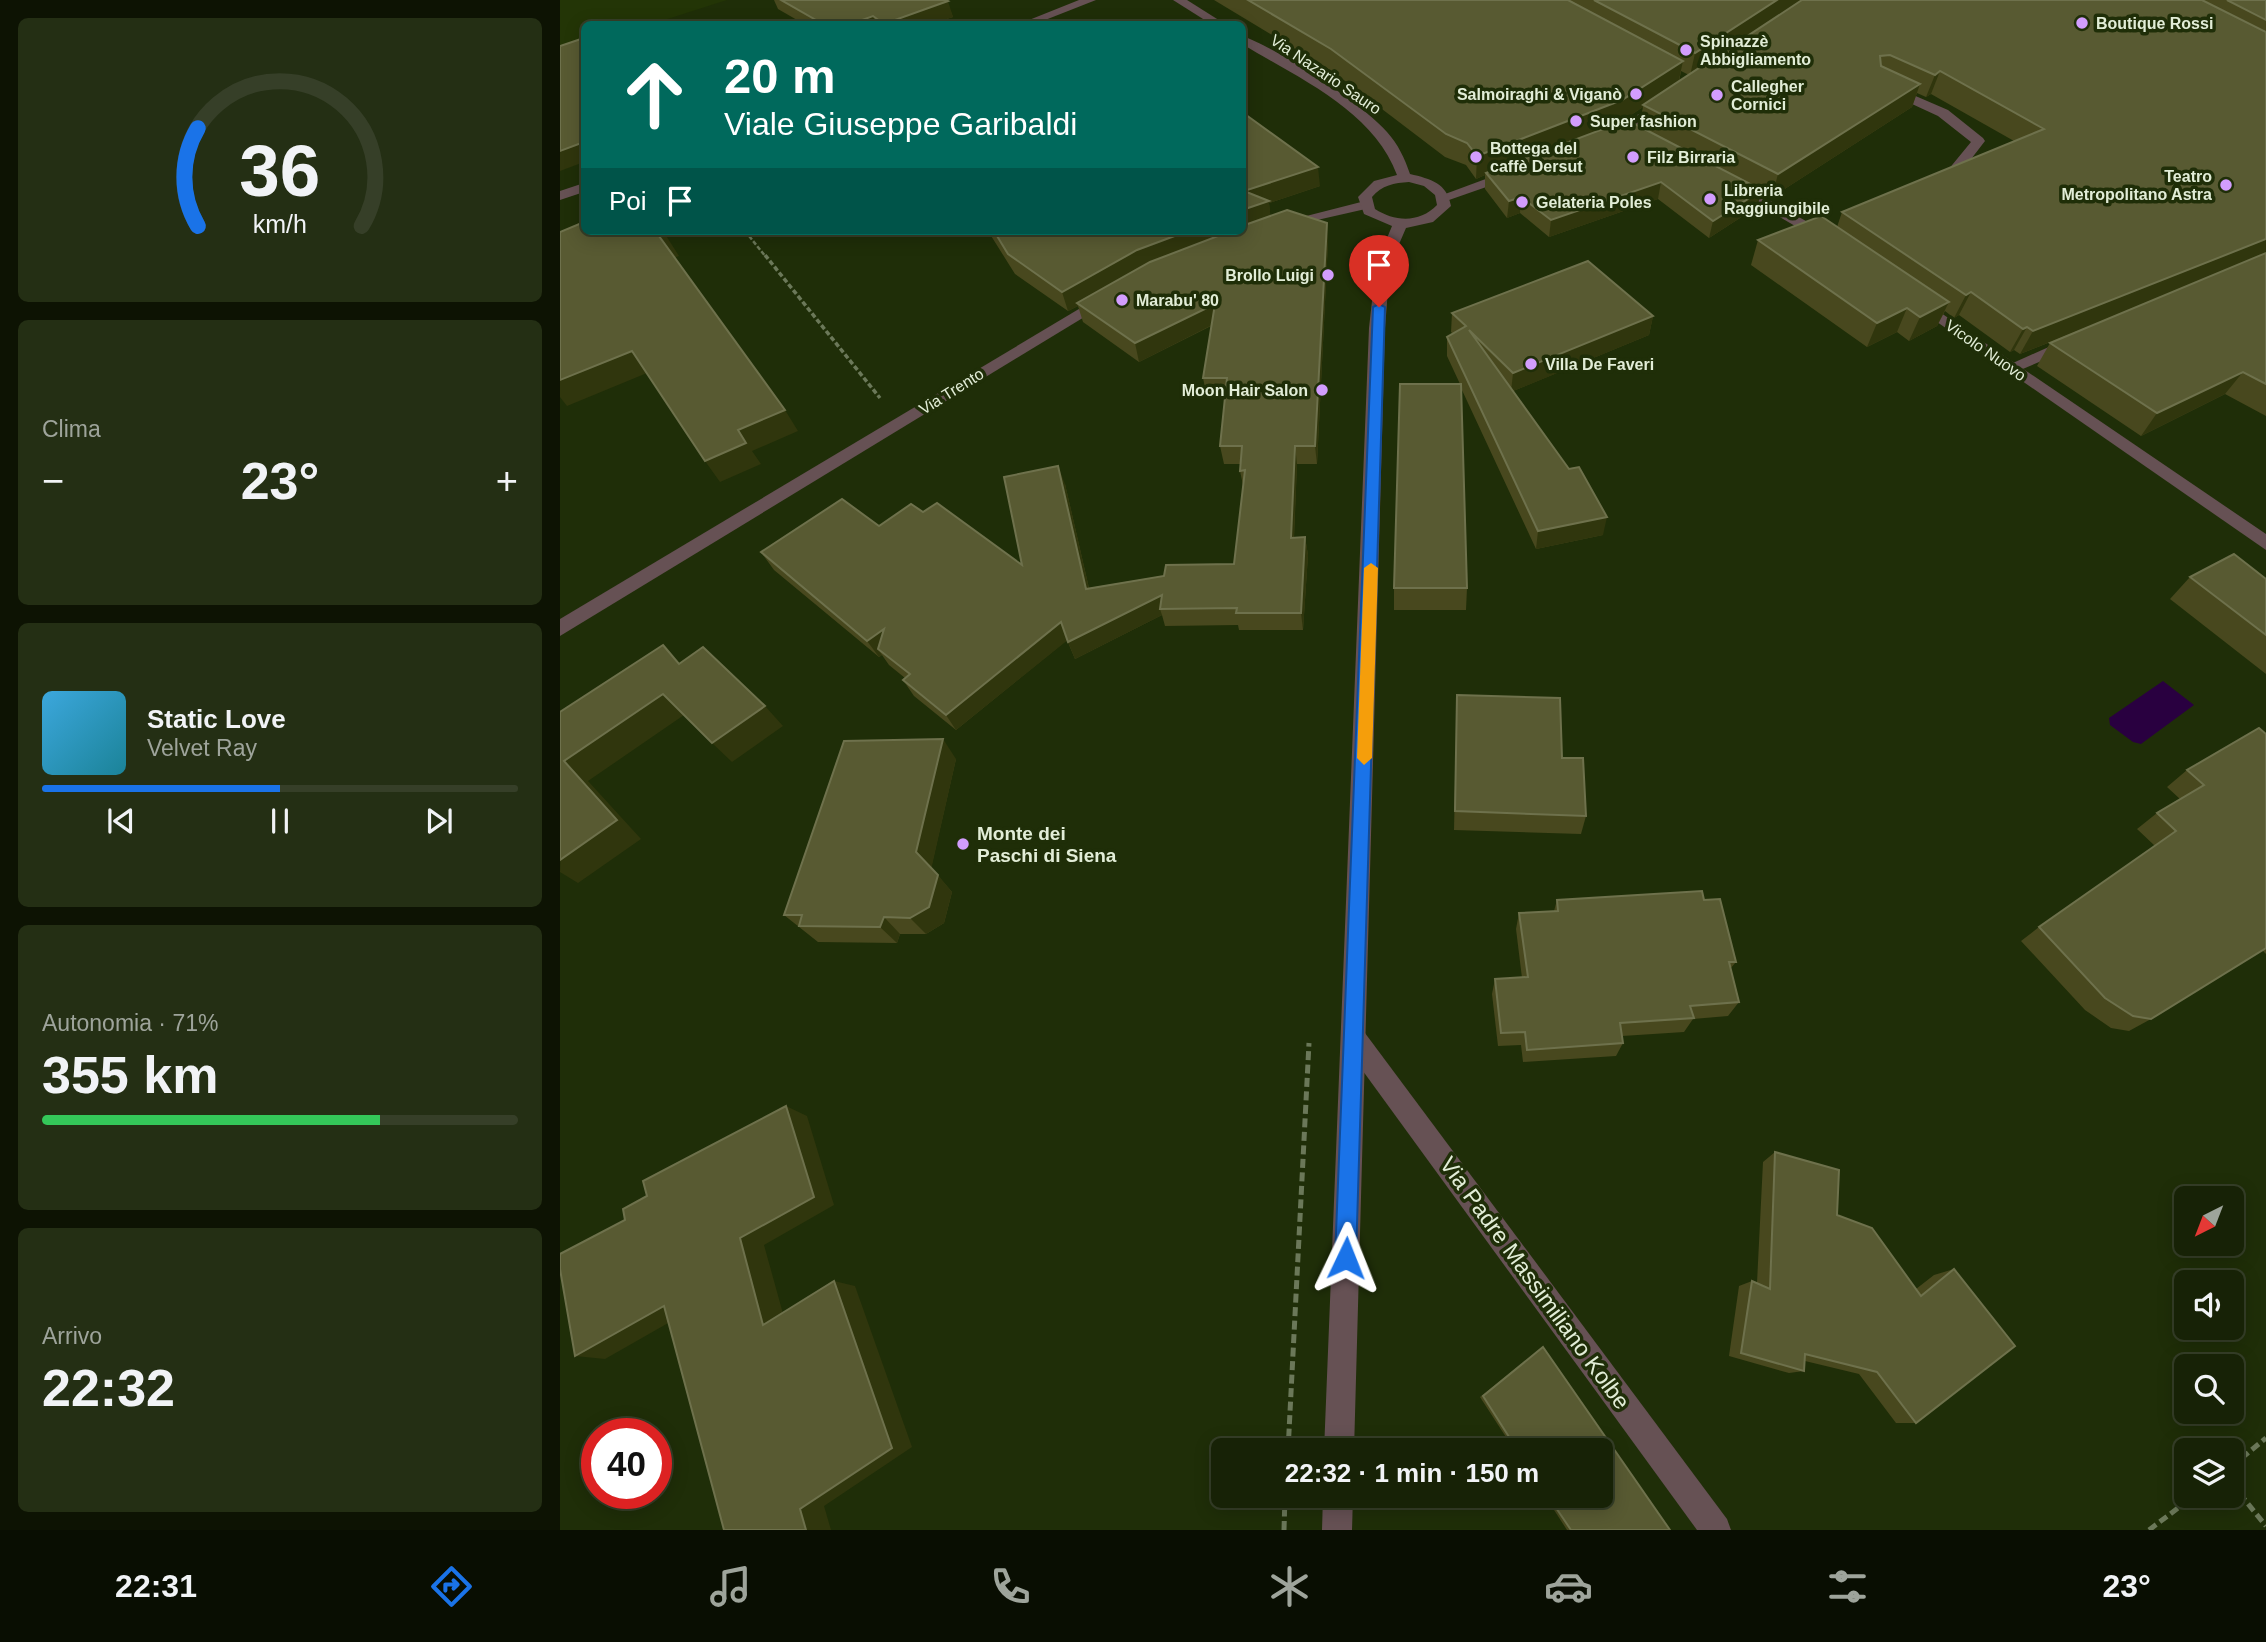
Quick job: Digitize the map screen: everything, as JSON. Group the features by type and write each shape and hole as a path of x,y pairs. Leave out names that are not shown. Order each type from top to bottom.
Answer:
{"street":[{"path":"1033,21 1090,0"},
{"path":"1179,0 1214,21"},
{"name":"Via Nazario Sauro","path":"1246,41 1316,85 1379,131 1395,152 1405,178"},
{"path":"1878,83 1943,113 1978,141 1953,173 1928,184"},
{"path":"1592,142 1631,131 1674,97"},
{"path":"1444,197 1521,169"},
{"path":"1719,176 1825,231 1841,250"},
{"path":"1405,178 1429,183 1444,197 1444,206 1435,216 1401,223 1375,216 1365,205 1367,193 1373,187 1388,180 1405,178"},
{"path":"560,195 581,188"},
{"path":"1271,228 1365,205"},
{"path":"1339,1438 1370,607 1377,328 1383,265 1401,223"},
{"name":"Via Trento","path":"560,628 1115,293"},
{"name":"Vicolo Nuovo","path":"1909,296 2266,543"},
{"path":"2012,367 2088,335"},
{"name":"Via Padre Massimiliano Kolbe","path":"1353,1037 1716,1530"},
{"path":"1337,1530 1338,1508"}],"path":[{"path":"747,235 901,423"},
{"path":"2244,1456 2266,1438"},
{"path":"2244,1499 2266,1526"},
{"path":"1284,1530 1285,1508"},
{"path":"2149,1530 2177,1508"}],"shaded area":[{"path":"560,0 727,0 661,21 581,21 581,48 560,55"},
{"path":"2163,681 2194,705 2141,744 2133,742 2110,725 2109,718"}],"building":[{"path":"781,0 948,1 892,21 880,21 873,16 859,21 818,21"},
{"path":"1248,0 1568,0 1683,61 1622,100 1477,156 1467,143 1446,134 1331,49"},
{"path":"1594,0 1777,0 1695,53"},
{"path":"1802,0 2202,0 2266,32 2266,239 2033,331 2027,327 2023,329 1971,292 1966,295 1842,212 2044,129 1940,71 1935,75 1890,55 1880,56 1881,66 1920,84 1778,174 1643,105"},
{"path":"2227,0 2266,0 2266,20"},
{"path":"581,39 581,143 560,151 560,46"},
{"path":"1246,115 1318,167 1246,190"},
{"path":"1627,120 1762,190 1713,221 1661,182 1551,220 1521,197 1509,201 1486,173"},
{"path":"1246,192 1269,201 1246,209"},
{"path":"1287,210 1327,223 1315,446 1295,446 1291,538 1305,537 1301,613 1236,613 1237,608 1160,609 1162,595 1068,642 1061,622 946,715 903,680 910,674 878,649 884,629 867,641 761,552 842,499 879,526 911,504 923,512 937,503 1022,565 1004,477 1058,466 1086,589 1164,576 1166,565 1234,564 1245,470 1240,471 1242,446 1220,446 1227,378 1203,378 1215,304 1135,343 1077,303 1150,262 1221,235 1246,235 1246,225"},
{"path":"1821,216 1949,302 1920,317 1907,308 1877,323 1758,240"},
{"path":"581,223 581,235 662,235 659,236 785,410 738,430 746,443 705,461 632,351 560,380 560,232"},
{"path":"996,235 1177,235 1137,250 1062,292 1008,254"},
{"path":"2266,253 2266,384 2243,372 2157,413 2050,343"},
{"path":"1588,261 1653,316 1513,373 1469,330 1569,469 1579,467 1607,517 1538,531 1447,337 1466,326 1452,313"},
{"path":"1400,384 1461,384 1467,588 1394,588"},
{"path":"2234,554 2266,579 2266,635 2190,577"},
{"path":"663,645 679,664 703,647 765,706 712,743 663,694 564,761 617,820 560,860 560,712"},
{"path":"1457,695 1560,698 1562,758 1583,758 1586,816 1455,811"},
{"path":"2259,728 2266,734 2266,948 2151,1019 2133,1016 2105,998 2039,927 2176,831 2157,813 2204,785 2187,770"},
{"path":"943,739 916,852 938,875 929,907 910,918 884,917 880,927 799,926 802,915 784,915 844,741"},
{"path":"1702,891 1704,900 1720,899 1736,962 1729,962 1739,1002 1690,1006 1694,1018 1620,1023 1623,1043 1527,1050 1525,1032 1501,1033 1495,979 1528,977 1519,913 1558,911 1557,900"},
{"path":"786,1106 814,1197 740,1238 763,1325 834,1281 892,1448 800,1509 806,1530 724,1530 664,1306 575,1356 560,1269 560,1254 625,1220 623,1209 647,1196 643,1181"},
{"path":"1775,1152 1839,1170 1837,1215 1872,1228 1921,1296 1954,1269 2015,1346 1916,1423 1877,1372 1805,1354 1804,1371 1741,1353 1752,1281 1770,1289"},
{"path":"1543,1347 1606,1438 1510,1438 1483,1396"},
{"path":"1613,1448 1670,1530 1571,1530 1556,1508 1613,1508"}],"slow traffic":[{"path":"1364,758 1371,568"}],"place":[{"name":"Boutique Rossi","path":"2082,23"},
{"name":"Spinazzè Abbigliamento","path":"1686,50"},
{"name":"Salmoiraghi & Viganò","path":"1636,94"},
{"name":"Callegher Cornici","path":"1717,95"},
{"name":"Super fashion","path":"1576,121"},
{"name":"Bottega del caffè Dersut","path":"1476,157"},
{"name":"Filz Birraria","path":"1633,157"},
{"name":"Teatro Metropolitano Astra","path":"2226,185"},
{"name":"Libreria Raggiungibile","path":"1710,199"},
{"name":"Gelateria Poles","path":"1522,202"},
{"name":"Brollo Luigi","path":"1328,275"},
{"name":"Marabu' 80","path":"1122,300"},
{"name":"Villa De Faveri","path":"1531,364"},
{"name":"Moon Hair Salon","path":"1322,390"},
{"name":"Monte dei Paschi di Siena","path":"963,844"}],"route":[{"path":"1346,1258 1379,307"}]}
